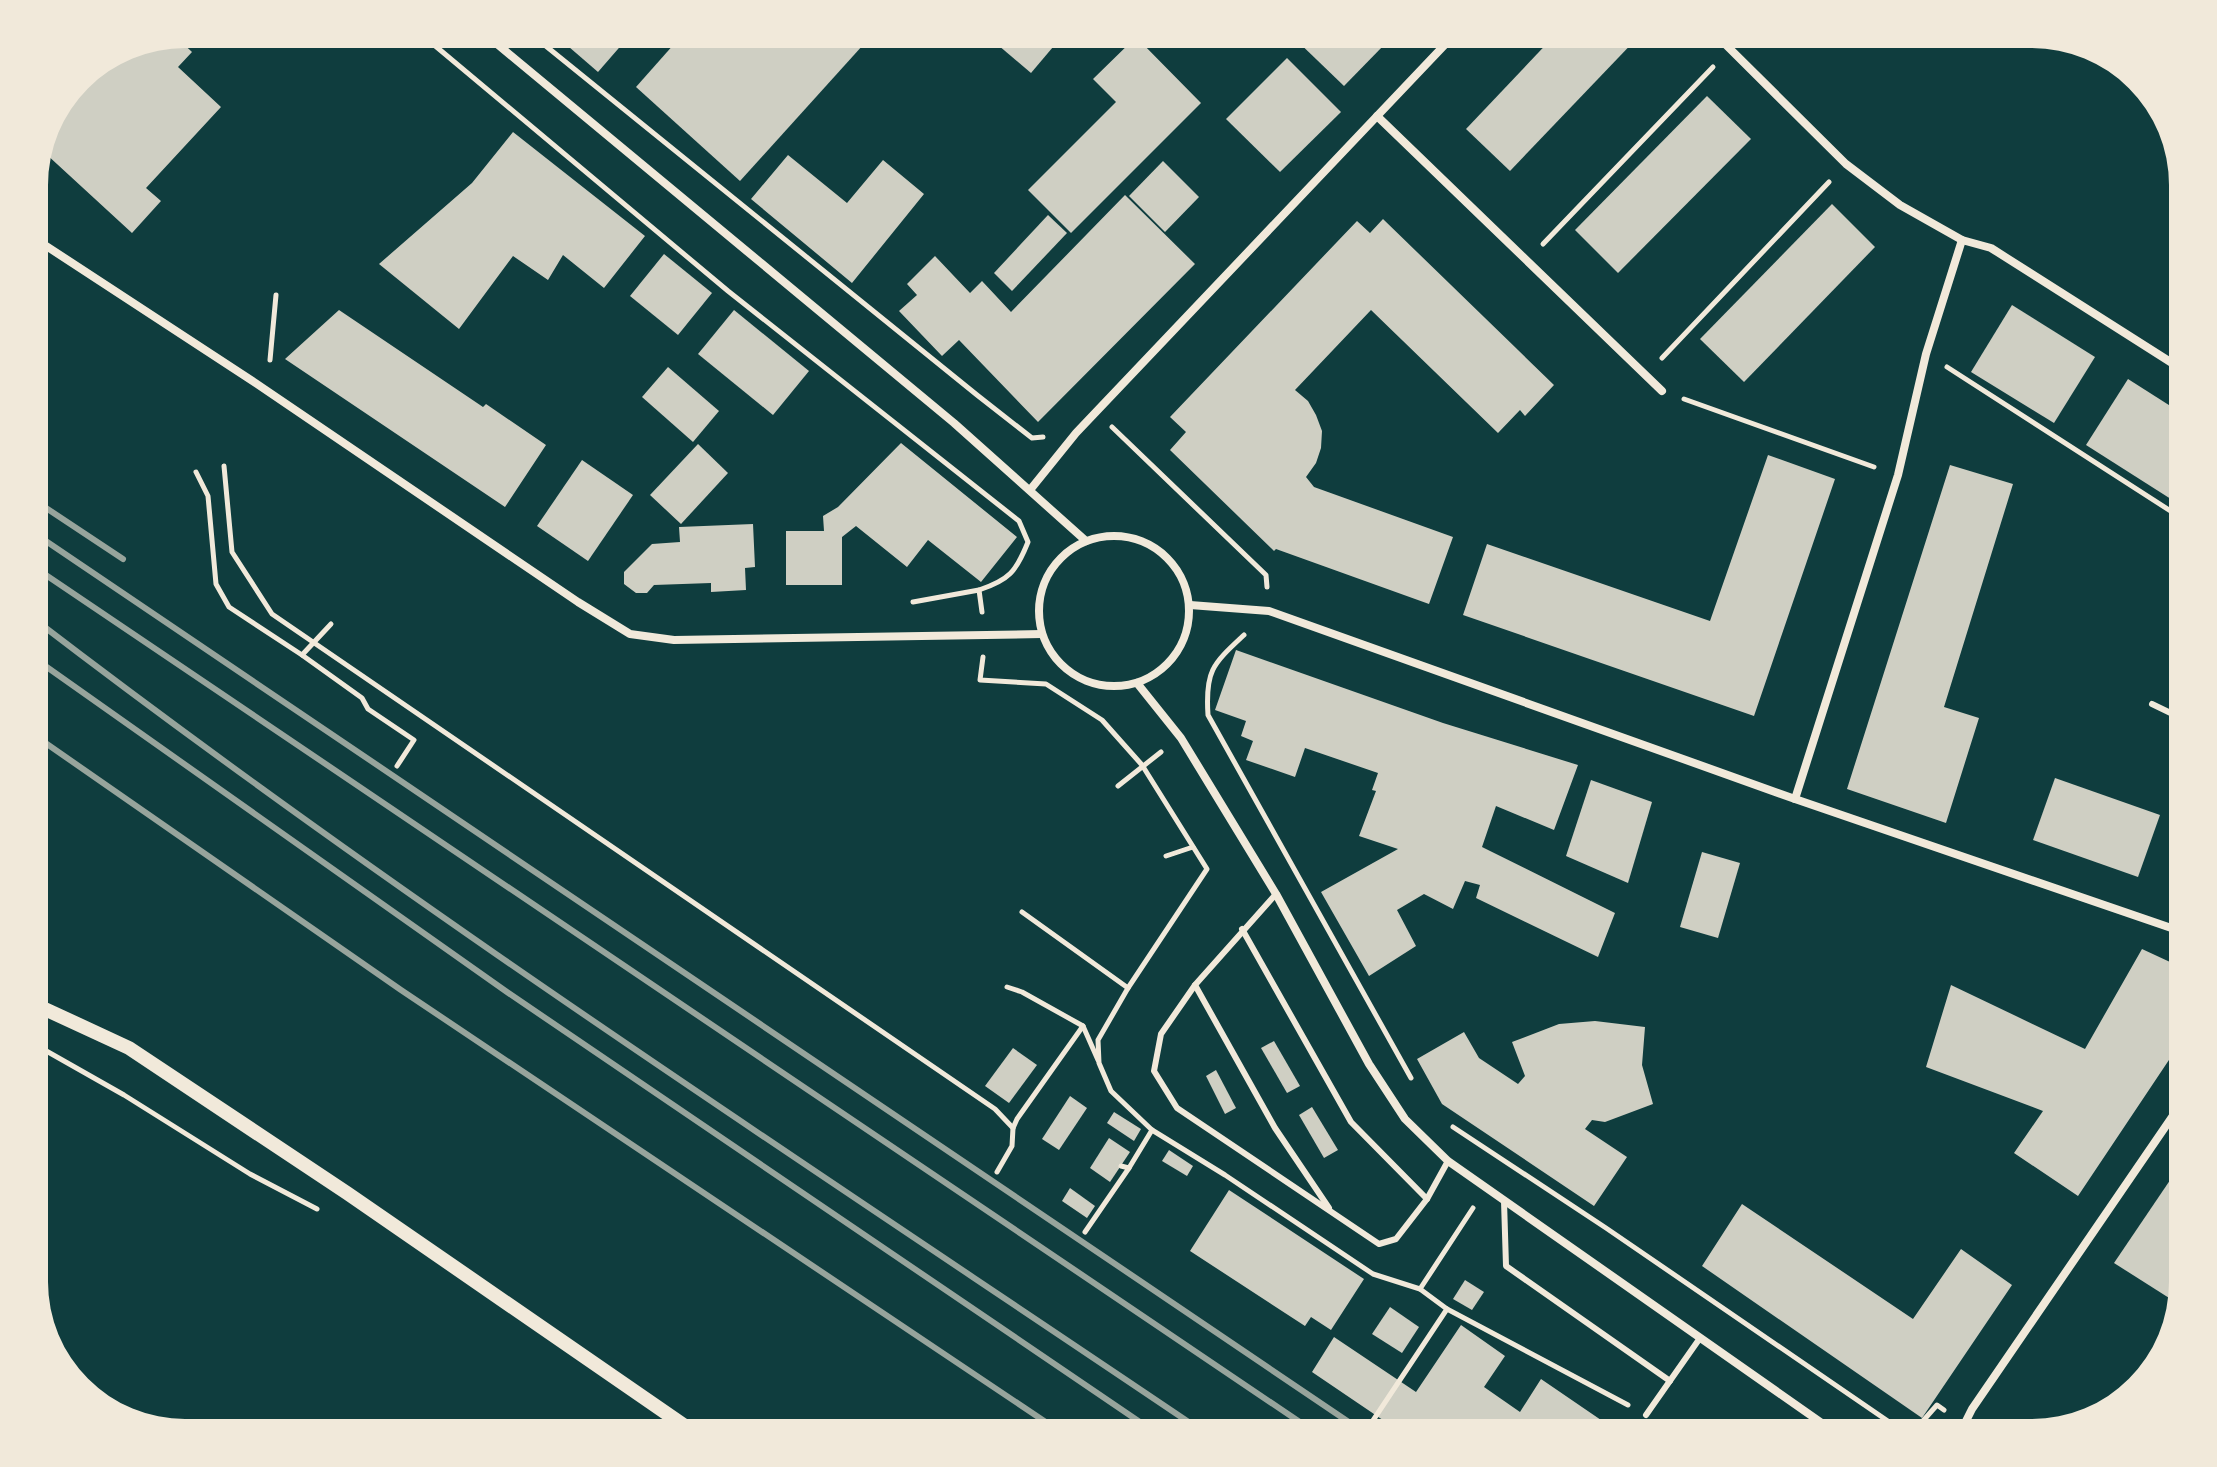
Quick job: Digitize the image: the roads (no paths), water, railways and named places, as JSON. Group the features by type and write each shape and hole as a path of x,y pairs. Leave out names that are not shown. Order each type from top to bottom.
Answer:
{"street":[{"path":"502,48 954,423 1086,541"},
{"path":"1030,490 1076,433 1442,48"},
{"path":"1730,48 1846,164 1900,205 1962,240 1991,248 2169,361"},
{"path":"1377,116 1662,391"},
{"path":"1795,799 1898,475 1926,354 1962,240"},
{"path":"48,247 630,634 688,640 1042,634"},
{"path":"1109,535 1132,537 1154,547 1172,562 1184,582 1190,605 1189,625 1182,645 1156,675 1137,683 1114,687 1090,683 1069,672 1053,655 1042,634 1038,611 1041,589 1051,569 1067,552 1086,541 1109,535"},
{"path":"1190,605 1269,611 1795,799 2169,927"},
{"path":"1137,683 1181,738 1276,894 1369,1064 1405,1119 1448,1161 1816,1419"},
{"path":"48,1010 129,1048 347,1193 675,1419"},
{"path":"1967,1419 2169,1122"}],"lane":[{"path":"2152,704 2169,712"},
{"path":"1276,894 1195,985 1161,1034 1154,1071 1177,1108 1379,1244 1396,1239 1427,1199 1448,1161"},
{"path":"1242,929 1351,1122 1427,1199"},
{"path":"1195,985 1275,1128 1332,1213"},
{"path":"1504,1201 1506,1266 1670,1381"},
{"path":"1646,1415 1700,1338"}],"railway":[{"path":"48,509 123,559"},
{"path":"48,542 1344,1419"},
{"path":"48,576 1295,1419"},
{"path":"48,630 176,726 466,933 1184,1419"},
{"path":"48,668 507,992 1135,1419"},
{"path":"48,745 401,990 1041,1419"}]}
